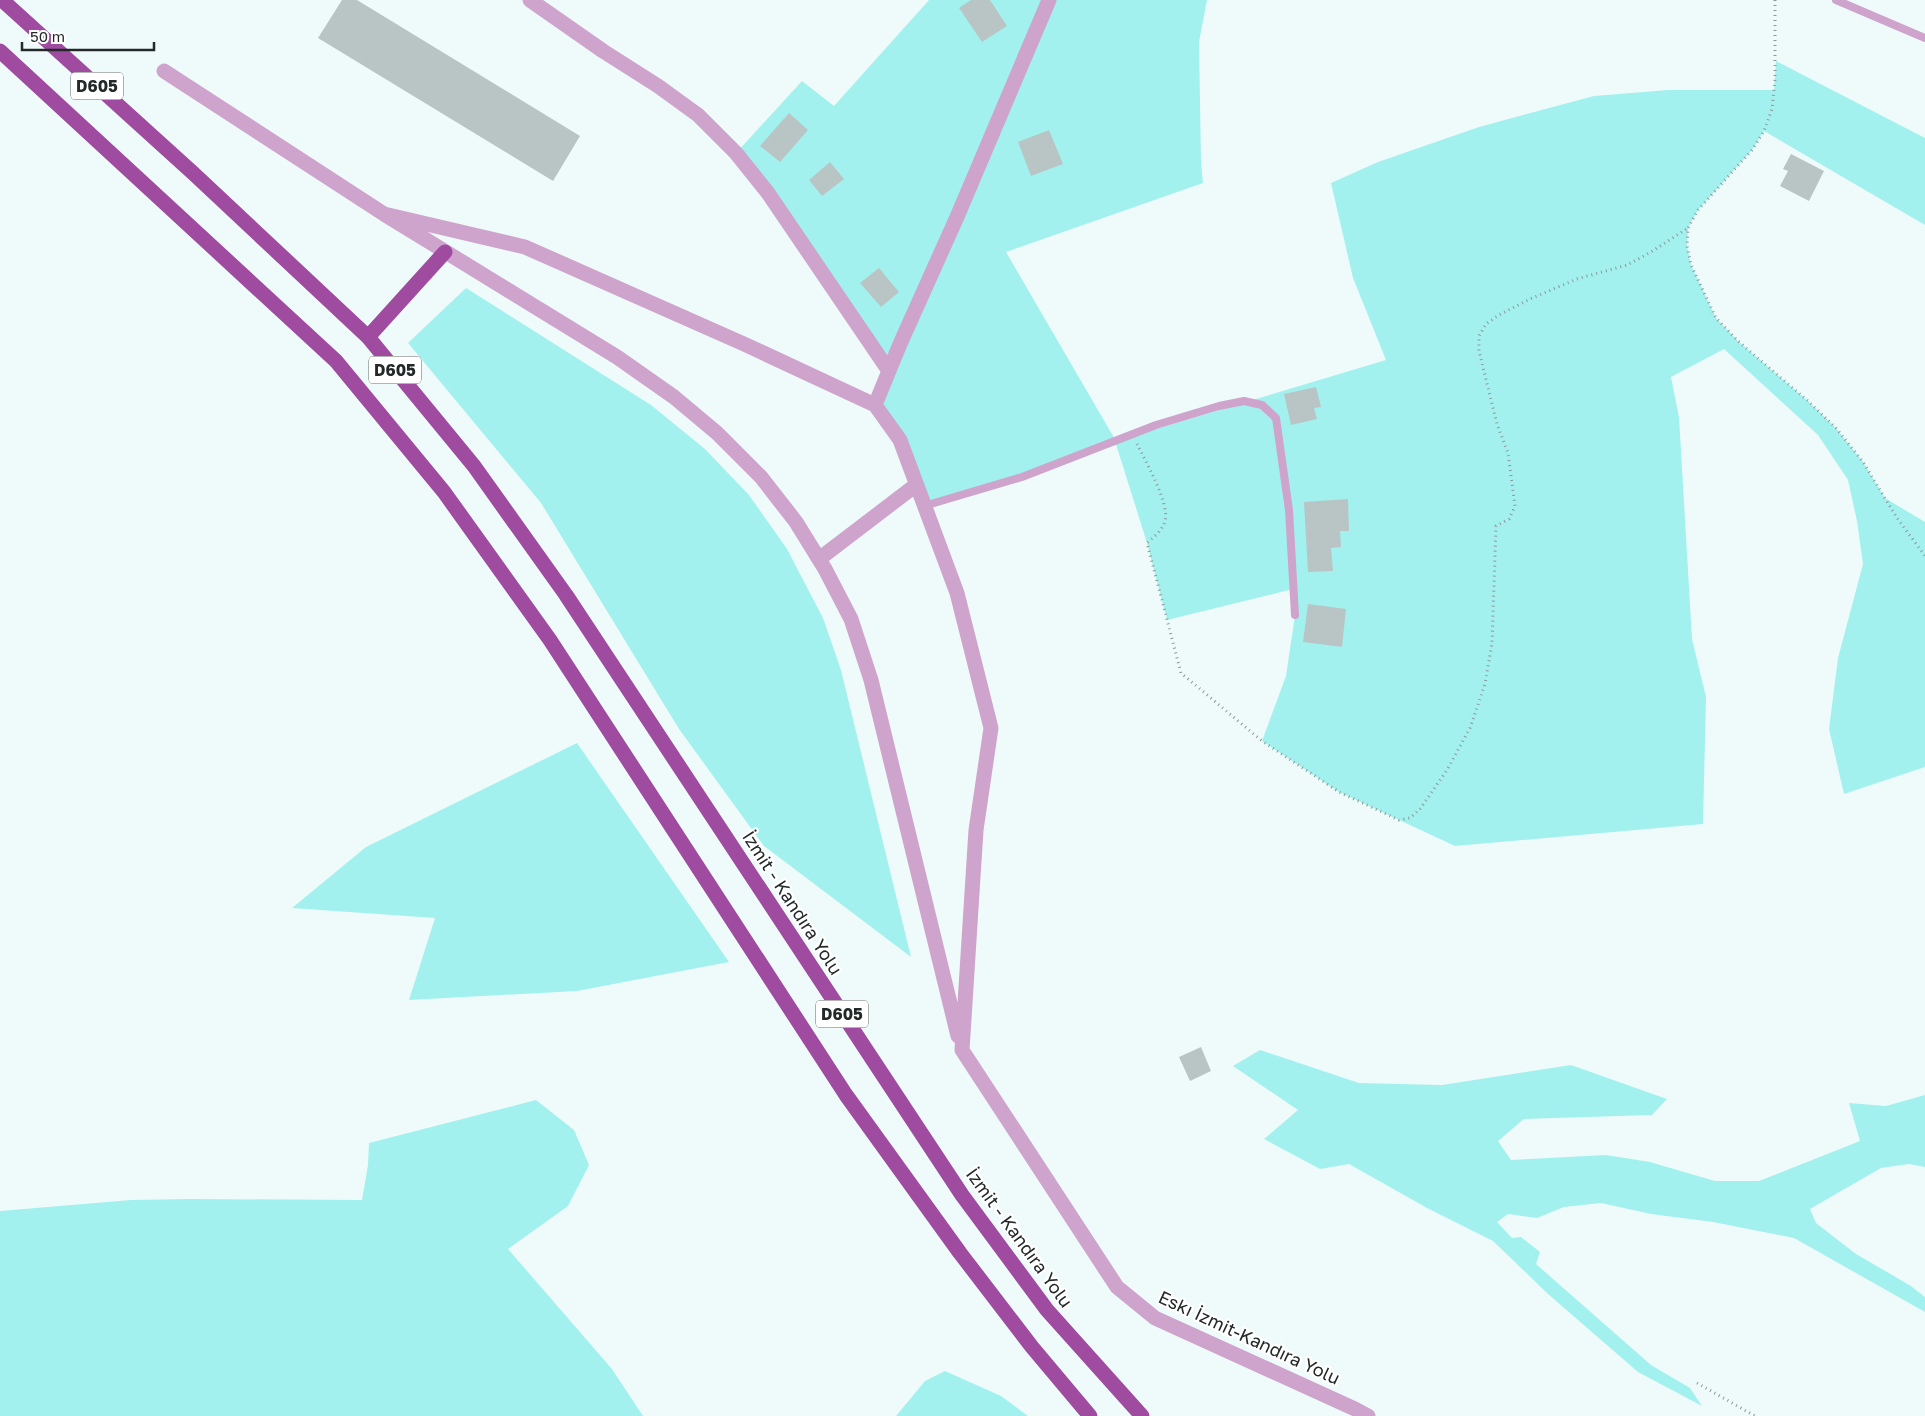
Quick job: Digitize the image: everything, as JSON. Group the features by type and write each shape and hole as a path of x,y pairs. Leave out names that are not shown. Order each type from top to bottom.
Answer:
{"highway":[{"name":"D605","path":"2,0 193,173 368,337"},
{"name":"D605","path":"0,51 336,361 444,492 550,640 846,1095 960,1252 1032,1347 1090,1416"},
{"path":"368,337 445,252"},
{"name":"İzmit - Kandıra Yolu","path":"368,337 474,466 566,595 962,1195 1047,1310 1142,1416"}],"street":[{"path":"530,0 698,115 736,153 768,193 889,372"},
{"path":"875,405 1049,0"},
{"path":"164,71 384,214 618,357 674,397 717,433 761,476 796,522 819,559 851,619 871,680 962,1050"},
{"path":"384,214 525,247 744,344 875,405 900,440 958,592 991,728 976,830 962,1050"},
{"path":"819,559 916,485"},
{"name":"Eskı İzmit-Kandıra Yolu","path":"962,1050 1117,1287 1156,1318 1355,1408 1368,1416"}],"lane":[{"path":"1836,0 1925,38"},
{"path":"924,506 1022,477 1132,434 1219,406 1244,401 1262,405 1276,418 1289,510 1295,615"}],"path":[{"path":"1775,0 1775,80 1772,108 1764,131 1752,150 1698,210 1688,228 1687,246 1691,265 1716,318 1738,341 1836,428 1863,462 1897,518 1925,556"},
{"path":"1132,434 1158,485 1163,504 1166,520 1159,532 1147,543 1181,673 1262,741 1339,792 1399,820 1410,818 1420,809 1447,770 1470,728 1485,684 1492,643 1496,526 1509,519 1515,506 1508,453 1492,406 1479,351 1479,336 1486,324 1499,315 1577,279 1627,265 1688,228"},
{"path":"1697,1383 1755,1416"}],"shaded area":[{"path":"929,0 1207,0 1199,42 1203,183 1006,252 1116,441 1386,360 1353,278 1331,183 1378,162 1479,127 1594,96 1668,90 1774,90 1776,61 1925,138 1925,225 1764,131 1752,150 1698,210 1688,228 1687,246 1691,265 1716,318 1738,341 1808,401 1836,428 1863,462 1885,498 1925,522 1925,767 1844,794 1829,729 1838,658 1863,564 1857,521 1848,480 1818,435 1724,349 1671,377 1679,417 1692,639 1706,697 1703,824 1455,846 1339,792 1262,741 1286,676 1295,615 1293,589 1167,620 1147,543 1115,441 1022,477 924,506 875,405 889,371 736,153 802,81 834,106"},
{"path":"466,288 651,405 705,449 749,495 787,549 823,618 841,670 911,957 764,846 679,729 541,503 408,343"},
{"path":"577,743 729,962 577,991 409,1000 435,918 292,908 366,847"},
{"path":"1260,1050 1359,1083 1442,1085 1571,1065 1667,1099 1652,1115 1524,1119 1498,1141 1511,1160 1606,1155 1650,1162 1715,1181 1759,1181 1860,1141 1849,1103 1886,1106 1925,1095 1925,1167 1909,1164 1881,1168 1810,1209 1816,1223 1856,1254 1911,1286 1925,1297 1925,1312 1794,1238 1713,1222 1651,1214 1601,1203 1564,1207 1537,1218 1508,1214 1497,1222 1512,1238 1521,1237 1540,1252 1536,1264 1651,1365 1690,1388 1702,1406 1638,1372 1548,1294 1493,1241 1427,1208 1349,1164 1320,1169 1264,1139 1298,1110 1233,1066"},
{"path":"536,1100 574,1130 589,1165 568,1206 508,1249 612,1369 643,1416 0,1416 0,1211 131,1200 362,1200 368,1165 369,1143"},
{"path":"945,1371 1001,1396 1028,1416 896,1416 925,1381"}],"building":[{"path":"342,0 357,0 580,136 553,181 318,38"},
{"path":"971,0 990,0 1007,26 982,42 959,8"},
{"path":"789,113 808,130 780,162 760,146"},
{"path":"1049,130 1063,164 1031,176 1018,142"},
{"path":"1791,154 1824,171 1809,201 1780,186 1788,171 1783,169"},
{"path":"830,162 844,179 822,196 809,180"},
{"path":"879,268 899,292 881,307 860,283"},
{"path":"1316,387 1321,407 1314,408 1317,419 1291,425 1284,394"},
{"path":"1348,499 1349,531 1340,531 1341,547 1331,548 1333,571 1308,572 1304,502"},
{"path":"1308,604 1346,609 1342,647 1303,642"},
{"path":"1201,1047 1211,1071 1190,1081 1179,1057"}]}
